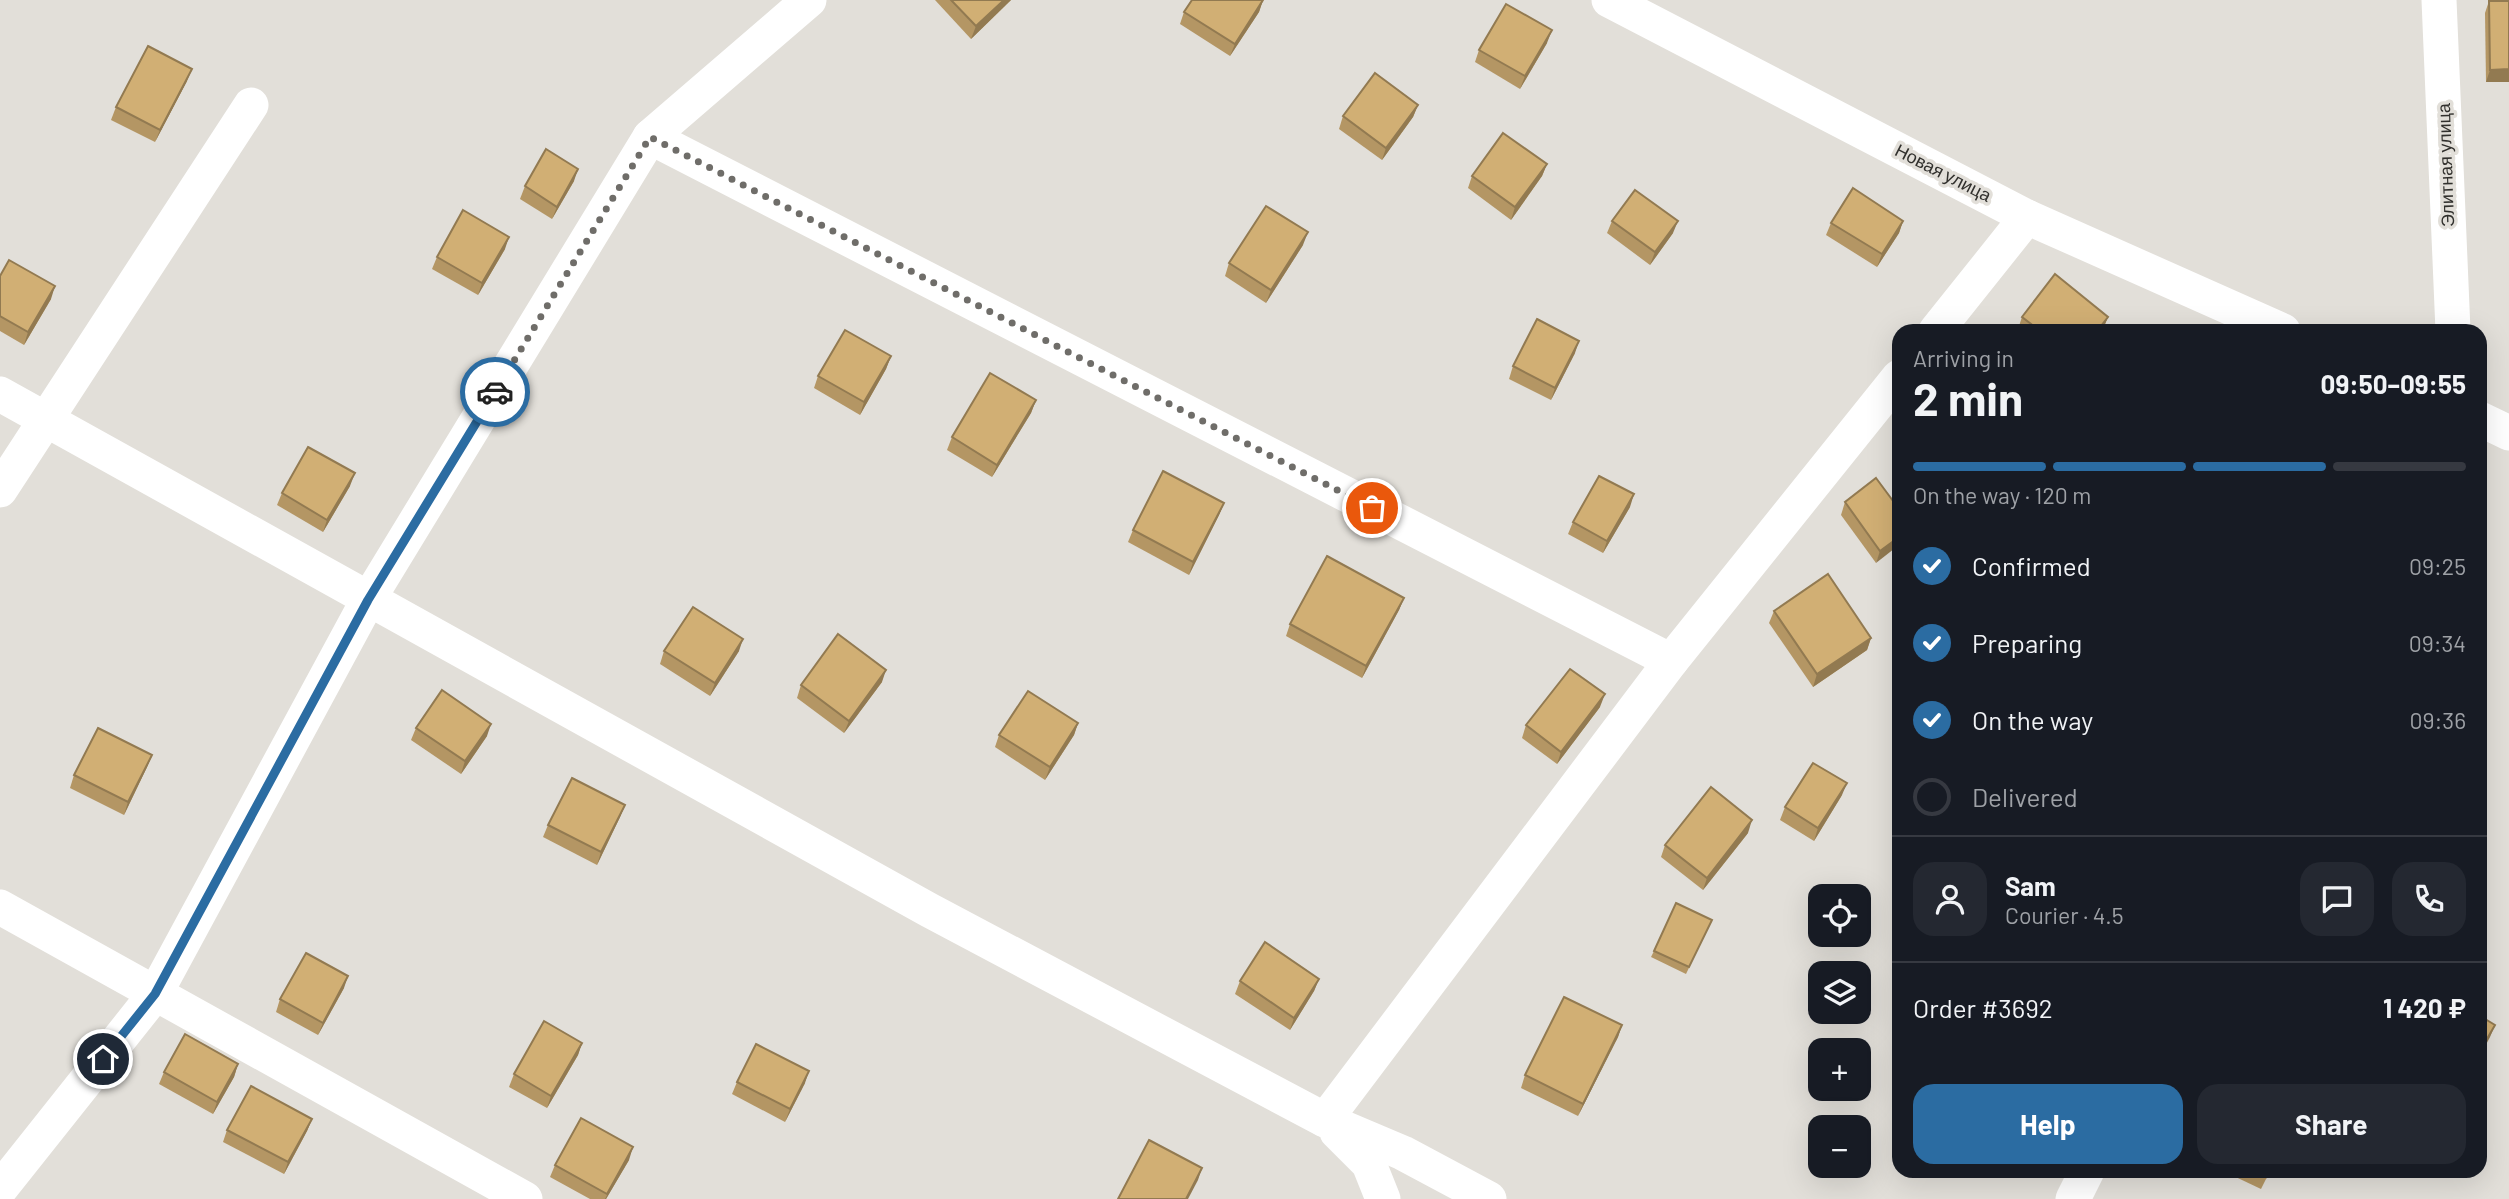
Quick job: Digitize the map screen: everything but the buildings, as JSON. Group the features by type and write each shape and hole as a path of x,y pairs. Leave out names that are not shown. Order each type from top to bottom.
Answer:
{"street":[{"path":"0,1189 155,994 368,600 650,137 809,0"},
{"name":"Новая улица","path":"1609,0 2027,217 2267,324"},
{"name":"Элитная улица","path":"2439,0 2453,324"},
{"path":"0,490 251,105"},
{"path":"650,137 1671,661"},
{"path":"1942,324 2027,217"},
{"path":"1325,1120 1671,661 1892,386"},
{"path":"0,394 917,904 1325,1120 1403,1153 1489,1199"},
{"path":"2487,422 2509,433"},
{"path":"0,907 525,1199"},
{"path":"1325,1120 1369,1164 1383,1199"},
{"path":"2073,1199 2084,1178"}],"way so far":[{"path":"495,392 650,137 1372,508"}],"route":[{"path":"103,1059 155,994 368,600 495,392"}]}
